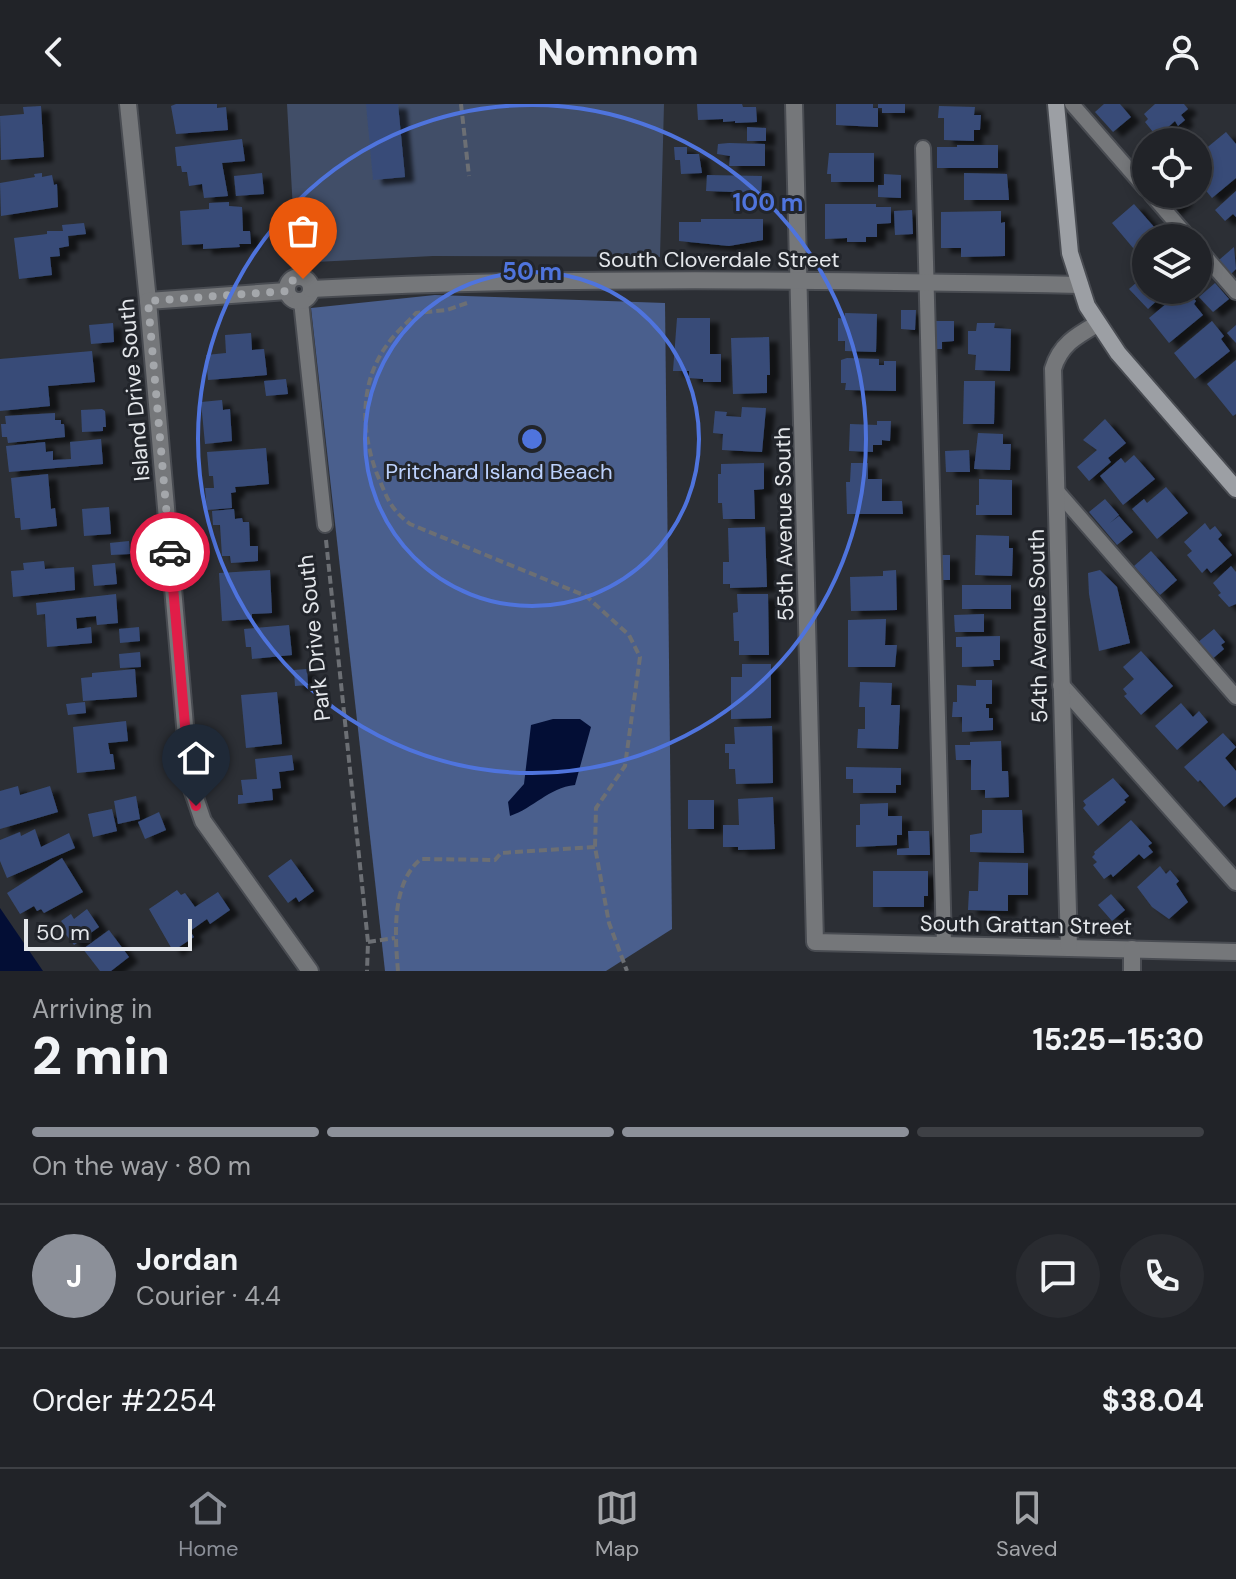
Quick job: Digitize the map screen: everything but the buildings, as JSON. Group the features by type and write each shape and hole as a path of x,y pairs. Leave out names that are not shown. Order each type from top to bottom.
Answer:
{"street":[{"name":"Island Drive South","path":"128,104 190,783 203,821 310,971"},
{"name":"55th Avenue South","path":"794,104 815,942"},
{"path":"1056,104 1070,253 1097,324 1118,353 1236,489"},
{"name":"South Cloverdale Street","path":"148,301 479,282 636,279 1080,285"},
{"name":"54th Avenue South","path":"1069,948 1053,369 1056,358 1070,339 1097,324"},
{"path":"1061,685 1236,882"},
{"name":"South Grattan Street","path":"815,942 1236,952"},
{"path":"1132,949 1132,971"}],"lane":[{"path":"1072,104 1132,173"},
{"path":"923,148 944,945"},
{"path":"1163,208 1177,224"},
{"path":"1212,264 1236,292"},
{"name":"Park Drive South","path":"300,293 325,525"},
{"path":"1057,491 1236,697"}],"path":[{"path":"461,104 469,176"},
{"path":"479,282 476,300 447,310 416,313 386,346 370,382 363,416 371,458 392,510 410,524 586,596 629,635 640,657 625,766 596,808 595,847 609,923 627,971"},
{"name":"Park Drive South","path":"325,525 368,942 367,971"},
{"path":"398,971 395,938 402,883 413,865 421,859 495,860 501,853 595,847"},
{"path":"368,942 395,938"}],"shaded area":[{"path":"287,104 664,104 660,257 433,256 296,263"},
{"path":"553,719 580,719 591,727 575,785 557,790 510,816 508,802 524,784 531,725"},
{"path":"0,908 43,971 0,971"}],"green space":[{"name":"Pritchard Island Beach","path":"435,295 665,303 672,929 606,971 385,971 311,308"}],"way so far":[{"path":"170,552 148,301 287,291 290,282 303,279"}],"route":[{"path":"170,552 190,783 196,806"}]}
